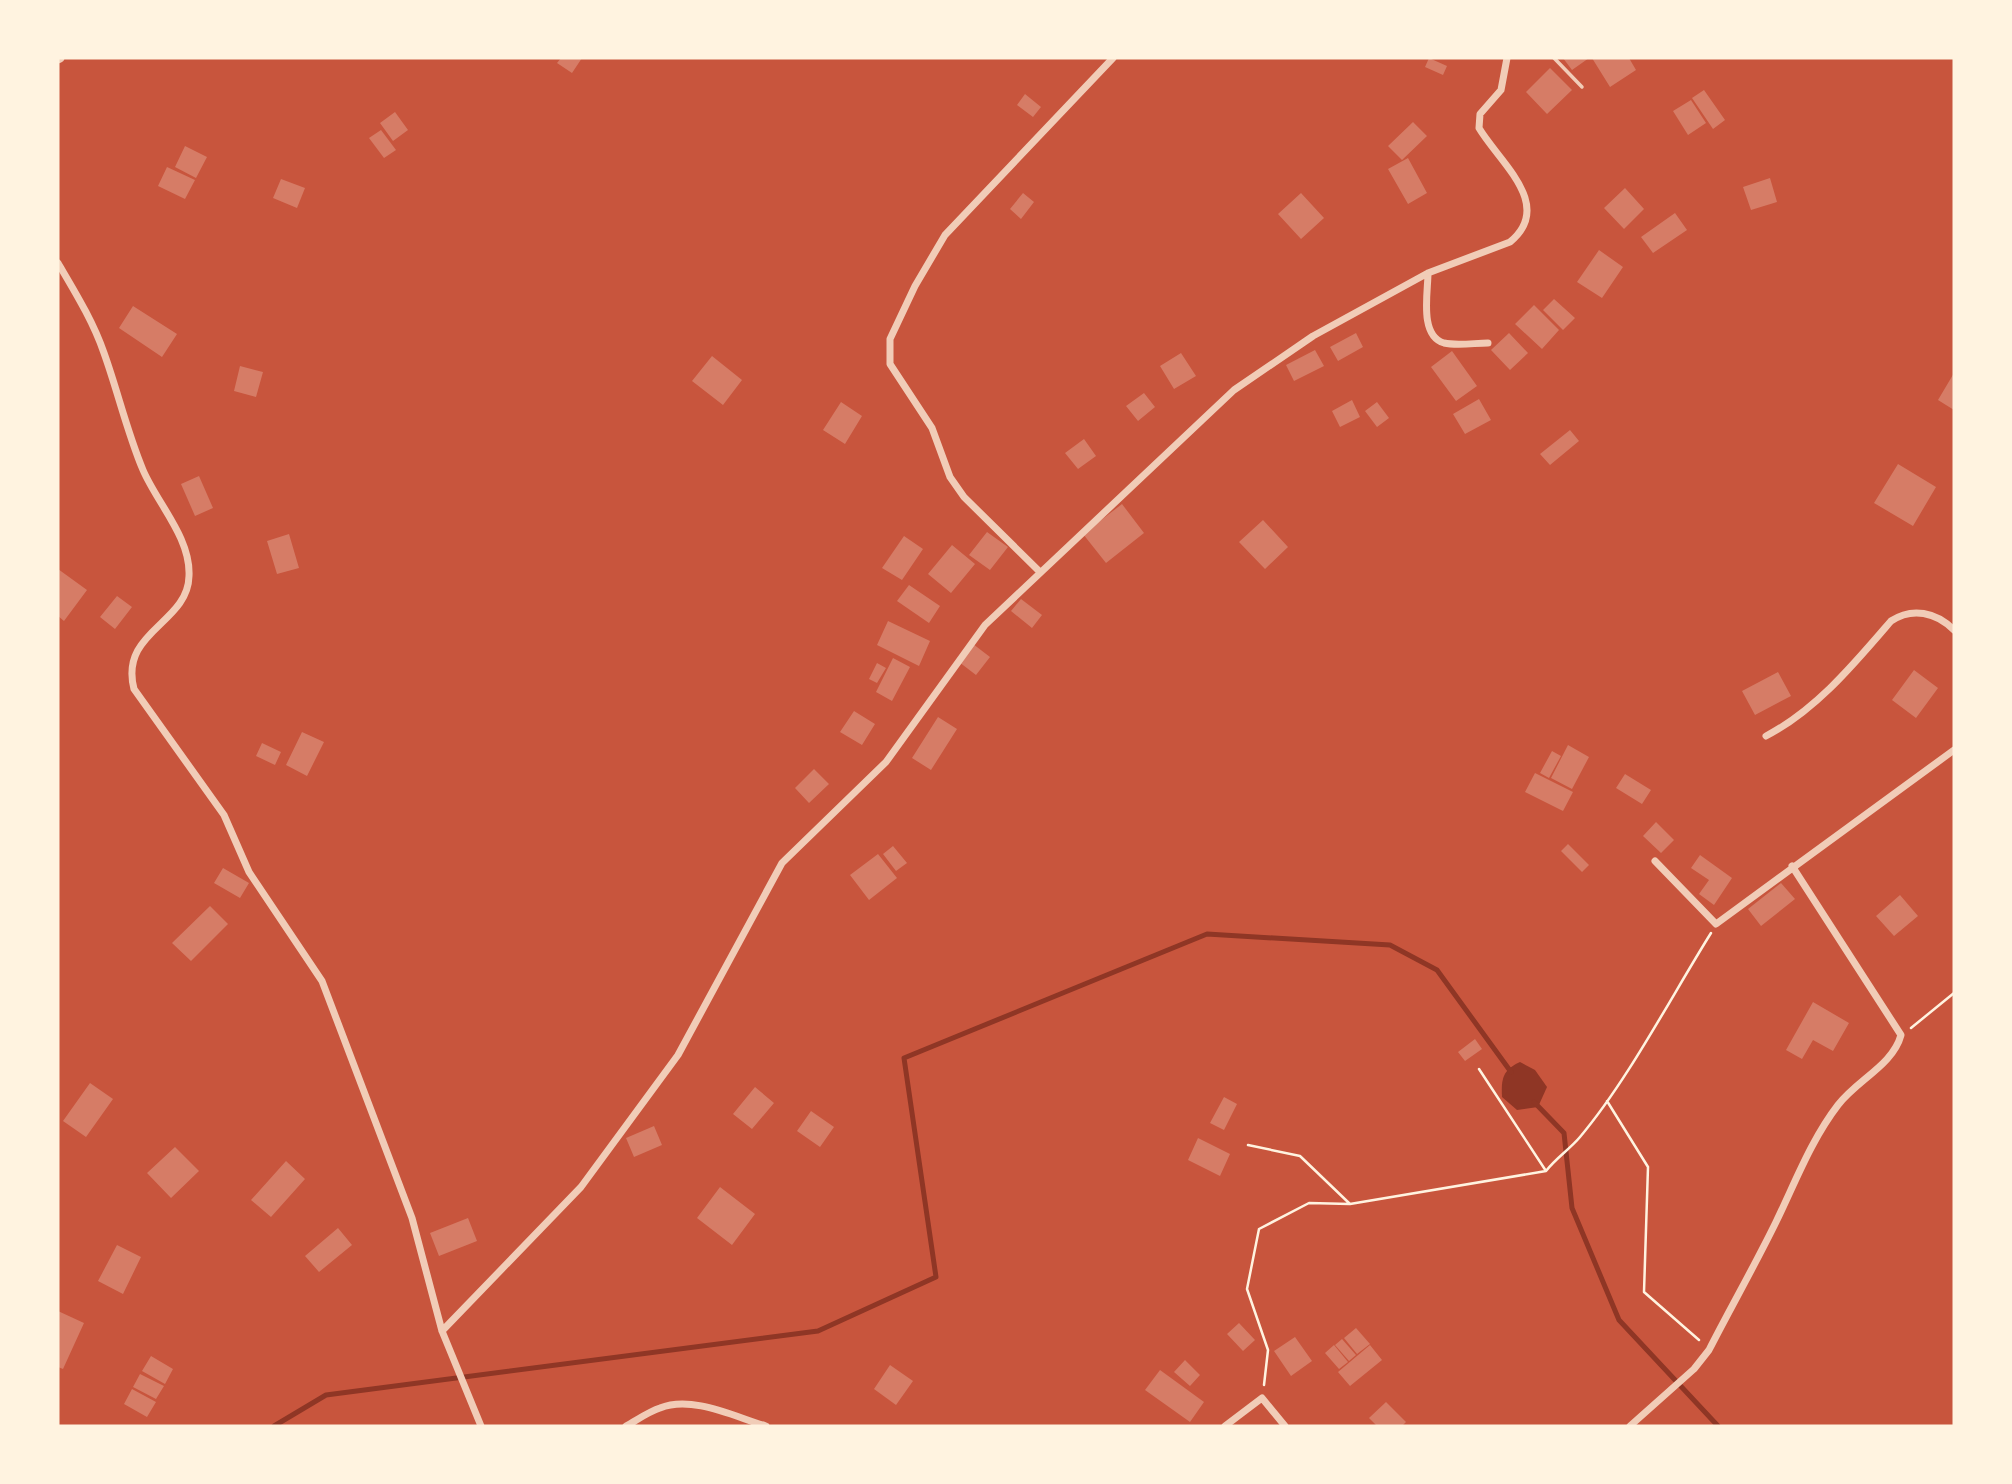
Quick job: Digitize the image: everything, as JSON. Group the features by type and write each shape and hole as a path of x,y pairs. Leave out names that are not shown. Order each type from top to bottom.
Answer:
{"street":[{"path":"1040,572 964,496 950,477 932,428 890,364 890,339 915,286 945,235 1113,58"},
{"path":"442,1331 581,1188 678,1055 782,863 886,762 985,625 1234,390 1313,336 1428,273 1510,243 1520,234 1526,223 1528,200 1479,128 1480,114 1501,90 1507,58"},
{"path":"58,263 81,301 104,351 143,471 182,545 188,565 190,577 181,601 141,643 133,660 131,676 134,690 224,815 249,872 322,981 412,1218 442,1331 481,1426"},
{"path":"1428,273 1428,325 1436,339 1444,343 1488,343"},
{"path":"1766,736 1789,724 1827,691 1891,621 1902,614 1929,614 1954,630"},
{"path":"1655,861 1716,924 1954,750"},
{"path":"1630,1426 1694,1369 1709,1350 1802,1165 1834,1110 1852,1086 1878,1068 1898,1048 1901,1035 1792,866"},
{"path":"1224,1426 1262,1398 1285,1426"},
{"path":"626,1426 659,1408 674,1404 724,1413 766,1426"}],"lane":[{"path":"1554,58 1582,87"}],"path":[{"path":"1262,1398 1268,1350 1247,1289 1259,1229 1309,1203 1350,1205 1546,1171 1561,1153 1578,1139 1606,1101 1716,924"},
{"path":"1901,1035 1954,993"},
{"path":"1479,1069 1546,1171"},
{"path":"1606,1101 1648,1167 1644,1292 1709,1350"},
{"path":"1248,1145 1300,1156 1350,1205"}],"shaded area":[{"path":"1520,1062 1535,1070 1547,1087 1538,1107 1517,1110 1502,1097 1504,1075"}],"building":[{"path":"561,58 582,58 572,73 557,63"},
{"path":"1429,58 1447,66 1443,75 1425,67"},
{"path":"1563,58 1589,58 1572,70"},
{"path":"1592,58 1629,58 1636,70 1610,87"},
{"path":"1550,68 1572,90 1547,114 1526,92"},
{"path":"1704,90 1725,120 1713,129 1692,98"},
{"path":"1025,94 1041,107 1033,117 1017,105"},
{"path":"1691,100 1706,123 1688,135 1673,111"},
{"path":"395,112 408,130 393,141 380,123"},
{"path":"1413,122 1427,136 1402,160 1388,146"},
{"path":"381,130 396,150 384,158 369,138"},
{"path":"185,146 207,157 196,178 175,167"},
{"path":"1408,158 1427,193 1408,204 1388,169"},
{"path":"167,167 195,180 185,199 158,186"},
{"path":"1770,178 1777,202 1751,210 1743,187"},
{"path":"281,179 305,188 297,208 273,198"},
{"path":"1625,188 1644,209 1624,229 1604,208"},
{"path":"1023,193 1034,202 1021,219 1010,209"},
{"path":"1301,193 1324,218 1301,239 1278,214"},
{"path":"1675,213 1687,230 1653,253 1641,237"},
{"path":"1599,250 1623,267 1602,298 1577,282"},
{"path":"1554,299 1575,318 1563,330 1543,310"},
{"path":"1534,305 1559,330 1542,349 1515,324"},
{"path":"133,306 177,334 162,357 119,328"},
{"path":"1356,333 1363,347 1338,361 1330,347"},
{"path":"1509,333 1528,353 1510,370 1491,350"},
{"path":"1315,350 1324,366 1294,381 1286,365"},
{"path":"1452,351 1477,386 1456,401 1431,367"},
{"path":"1181,353 1196,376 1174,389 1160,366"},
{"path":"712,356 742,380 723,405 692,381"},
{"path":"240,366 263,372 256,397 234,391"},
{"path":"1954,373 1954,410 1938,400"},
{"path":"1144,393 1155,407 1138,421 1126,406"},
{"path":"1479,399 1491,420 1465,434 1453,414"},
{"path":"1352,400 1360,417 1340,427 1332,411"},
{"path":"841,402 862,416 845,444 823,430"},
{"path":"1377,402 1389,418 1377,427 1365,411"},
{"path":"1570,430 1579,441 1550,465 1540,454"},
{"path":"1084,439 1096,456 1078,469 1065,453"},
{"path":"1898,464 1936,487 1913,526 1874,503"},
{"path":"199,476 213,508 195,516 181,484"},
{"path":"1122,504 1144,533 1106,563 1083,534"},
{"path":"1263,520 1288,547 1265,569 1239,542"},
{"path":"987,532 1008,547 990,570 969,555"},
{"path":"289,534 299,568 277,574 267,541"},
{"path":"904,536 923,549 902,580 882,568"},
{"path":"952,545 975,564 951,593 928,574"},
{"path":"58,569 87,590 64,621 58,616"},
{"path":"909,585 940,606 929,623 897,601"},
{"path":"117,596 132,607 115,629 100,617"},
{"path":"1021,599 1042,615 1032,628 1011,611"},
{"path":"888,621 930,641 919,666 877,645"},
{"path":"973,644 990,657 976,675 959,662"},
{"path":"893,658 910,667 892,701 876,692"},
{"path":"877,663 886,668 877,683 869,679"},
{"path":"1914,670 1938,688 1916,718 1892,700"},
{"path":"1778,672 1791,696 1755,715 1742,691"},
{"path":"854,711 875,724 862,745 840,732"},
{"path":"938,717 957,729 931,770 912,758"},
{"path":"302,732 324,742 307,776 286,765"},
{"path":"262,743 281,752 275,765 256,756"},
{"path":"1568,745 1589,757 1572,789 1551,778"},
{"path":"1552,751 1561,756 1549,778 1540,773"},
{"path":"814,769 829,784 809,803 795,788"},
{"path":"1535,773 1573,792 1563,811 1525,792"},
{"path":"1625,774 1651,790 1642,804 1616,788"},
{"path":"1656,822 1674,840 1661,853 1643,836"},
{"path":"1568,844 1589,865 1582,872 1561,851"},
{"path":"893,846 907,863 896,871 883,854"},
{"path":"878,854 897,878 869,900 850,875"},
{"path":"1700,855 1732,878 1714,905 1699,894 1709,880 1691,868"},
{"path":"223,868 249,883 240,898 214,883"},
{"path":"1781,883 1795,899 1761,926 1748,909"},
{"path":"1900,895 1918,916 1894,936 1876,916"},
{"path":"210,906 228,924 191,961 172,943"},
{"path":"1813,1002 1849,1023 1833,1051 1813,1040 1802,1059 1786,1050"},
{"path":"1475,1039 1482,1049 1465,1061 1458,1052"},
{"path":"90,1083 113,1099 86,1137 63,1121"},
{"path":"755,1087 774,1103 752,1129 733,1114"},
{"path":"1224,1097 1237,1104 1224,1130 1210,1123"},
{"path":"811,1111 834,1127 820,1147 797,1131"},
{"path":"654,1126 662,1145 634,1157 626,1138"},
{"path":"1198,1138 1230,1154 1220,1176 1188,1160"},
{"path":"175,1147 199,1171 171,1198 147,1173"},
{"path":"286,1161 305,1179 271,1217 251,1200"},
{"path":"720,1187 755,1214 732,1245 697,1218"},
{"path":"468,1218 477,1241 439,1256 430,1233"},
{"path":"338,1228 352,1245 319,1272 305,1256"},
{"path":"117,1245 141,1257 123,1294 98,1281"},
{"path":"58,1311 84,1323 63,1369 58,1367"},
{"path":"1239,1323 1255,1340 1243,1351 1227,1334"},
{"path":"1356,1328 1370,1344 1357,1354 1344,1338"},
{"path":"1295,1337 1312,1361 1291,1376 1274,1351"},
{"path":"1342,1339 1356,1355 1349,1361 1335,1345"},
{"path":"1334,1345 1348,1362 1339,1369 1325,1353"},
{"path":"1370,1345 1382,1360 1350,1386 1338,1372"},
{"path":"151,1356 173,1369 165,1384 142,1371"},
{"path":"1185,1360 1200,1375 1190,1386 1174,1372"},
{"path":"890,1365 913,1381 896,1405 874,1389"},
{"path":"1160,1370 1204,1402 1190,1422 1145,1390"},
{"path":"140,1374 164,1386 156,1399 133,1387"},
{"path":"132,1389 156,1402 147,1417 124,1404"},
{"path":"1386,1402 1406,1422 1402,1426 1377,1426 1369,1418"}],"waterway":[{"path":"274,1426 326,1395 818,1331 936,1277 904,1058 1207,934 1390,945 1437,970 1511,1072"},
{"path":"1534,1102 1564,1133 1572,1208 1619,1320 1718,1426"}]}
